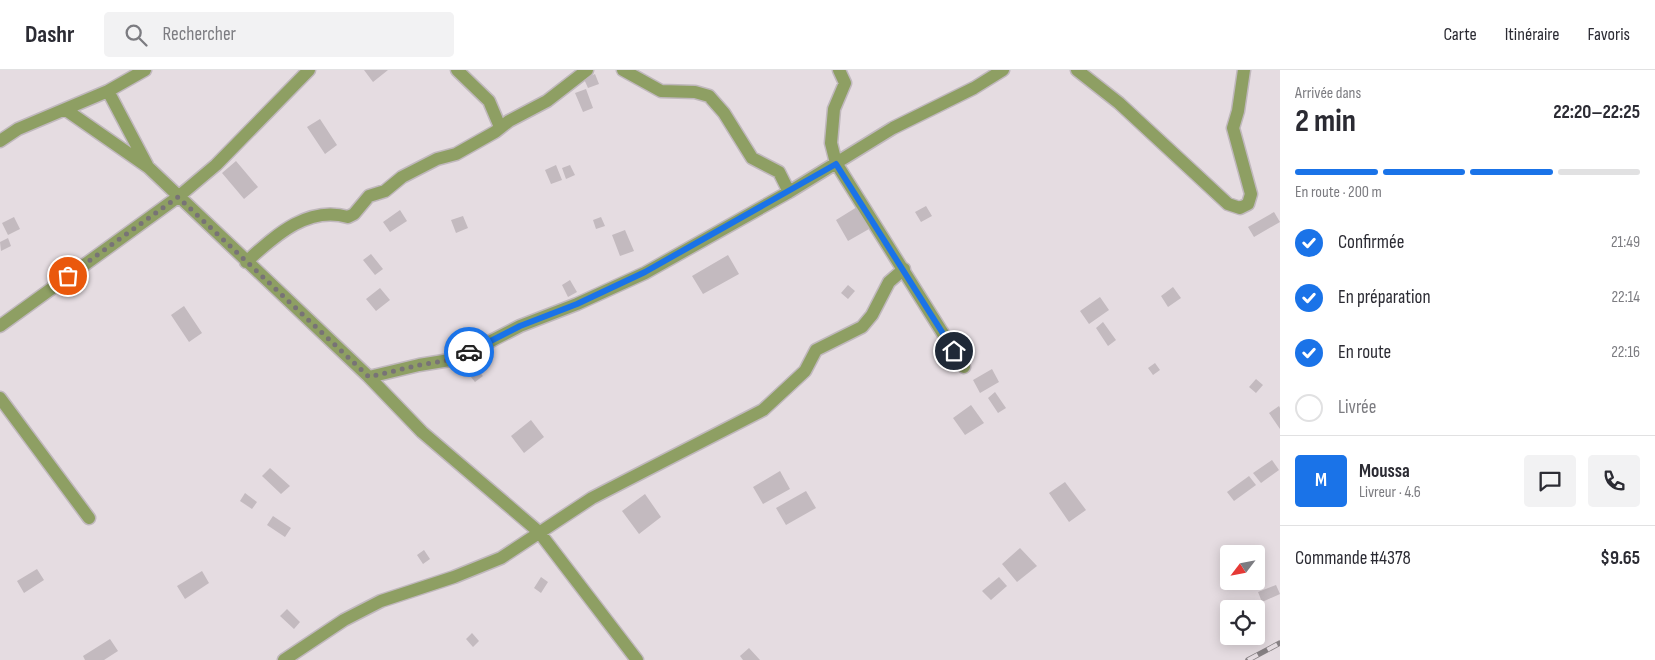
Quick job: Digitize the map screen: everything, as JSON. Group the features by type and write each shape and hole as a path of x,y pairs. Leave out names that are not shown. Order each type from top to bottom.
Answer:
{"street":[{"path":"0,141 18,129 108,91 145,70"},
{"path":"0,326 178,197 216,165 309,70"},
{"path":"457,70 489,101 500,127"},
{"path":"246,262 282,231 318,215 338,214 348,217 354,214 370,196 385,191 402,177 437,159 456,154 547,101 587,70"},
{"path":"623,70 661,91 695,92 708,96 724,113 752,158 779,172 788,192"},
{"path":"839,70 845,83 834,109 831,143 836,164 904,269 964,367"},
{"path":"369,377 419,365 456,359 520,326 577,304 645,272 788,192 893,128 974,88 1003,70"},
{"path":"1077,70 1119,103 1228,204 1240,208 1248,204 1251,194 1233,128 1238,111 1244,70"},
{"path":"108,91 148,167"},
{"path":"66,110 148,167 369,377 422,432 539,532 637,660"},
{"path":"284,660 344,620 381,601 454,577 501,558 592,498 762,410 805,371 816,350 862,327 872,315 889,282 904,269"},
{"path":"0,398 89,518"}],"building":[{"path":"364,70 388,70 373,82"},
{"path":"595,74 599,84 588,88 584,79"},
{"path":"586,89 593,108 583,112 575,93"},
{"path":"320,119 337,145 325,154 307,127"},
{"path":"236,161 258,187 244,199 222,173"},
{"path":"556,165 562,180 551,184 545,170"},
{"path":"570,165 575,175 566,179 562,168"},
{"path":"926,206 932,216 921,222 915,212"},
{"path":"857,207 869,229 848,241 836,220"},
{"path":"400,210 407,221 390,232 383,222"},
{"path":"1274,212 1280,222 1254,237 1248,227"},
{"path":"463,216 468,228 456,233 451,220"},
{"path":"14,217 20,229 8,235 2,223"},
{"path":"601,217 605,226 596,229 593,220"},
{"path":"625,230 634,251 620,256 612,235"},
{"path":"8,238 11,246 1,251 0,242"},
{"path":"371,254 383,269 375,275 363,260"},
{"path":"728,255 739,274 703,294 692,276"},
{"path":"570,280 577,292 568,297 562,285"},
{"path":"848,285 855,291 848,299 841,293"},
{"path":"1173,287 1181,298 1168,307 1161,296"},
{"path":"380,288 390,300 376,311 366,299"},
{"path":"1100,297 1109,310 1089,324 1080,311"},
{"path":"184,306 202,333 189,342 171,315"},
{"path":"1103,322 1116,340 1108,346 1096,328"},
{"path":"469,360 483,376 475,382 462,366"},
{"path":"1155,363 1160,370 1153,375 1148,368"},
{"path":"992,369 999,382 980,393 973,380"},
{"path":"1256,379 1263,385 1256,393 1249,387"},
{"path":"995,392 1006,408 998,413 988,398"},
{"path":"971,405 984,423 965,435 953,418"},
{"path":"1279,406 1280,408 1280,429 1269,413"},
{"path":"531,420 544,437 524,453 511,436"},
{"path":"1272,460 1279,470 1261,483 1253,473"},
{"path":"270,468 290,486 281,494 262,476"},
{"path":"780,471 790,489 763,504 753,487"},
{"path":"1249,476 1256,485 1234,501 1227,492"},
{"path":"1065,482 1086,510 1069,522 1049,493"},
{"path":"806,491 816,508 786,525 776,508"},
{"path":"245,493 257,502 252,509 240,501"},
{"path":"645,494 661,517 639,534 622,511"},
{"path":"273,516 291,528 285,537 267,525"},
{"path":"1020,548 1037,566 1017,582 1002,564"},
{"path":"424,550 430,559 423,564 417,555"},
{"path":"37,569 44,580 24,593 17,581"},
{"path":"202,571 209,583 185,599 177,586"},
{"path":"541,577 548,582 541,593 534,588"},
{"path":"999,577 1007,586 991,600 982,591"},
{"path":"1276,585 1280,594 1265,601 1261,600 1258,592"},
{"path":"287,609 300,622 294,629 280,616"},
{"path":"472,633 479,641 473,647 466,639"},
{"path":"110,639 118,651 104,660 85,660 83,656"},
{"path":"749,648 760,660 743,660 740,656"}],"railway":[{"path":"1248,660 1280,643"}],"way so far":[{"path":"68,276 178,197 369,377 419,365 456,359 469,352"}],"route":[{"path":"469,352 520,326 577,304 645,272 745,218 836,164 954,351"}]}
